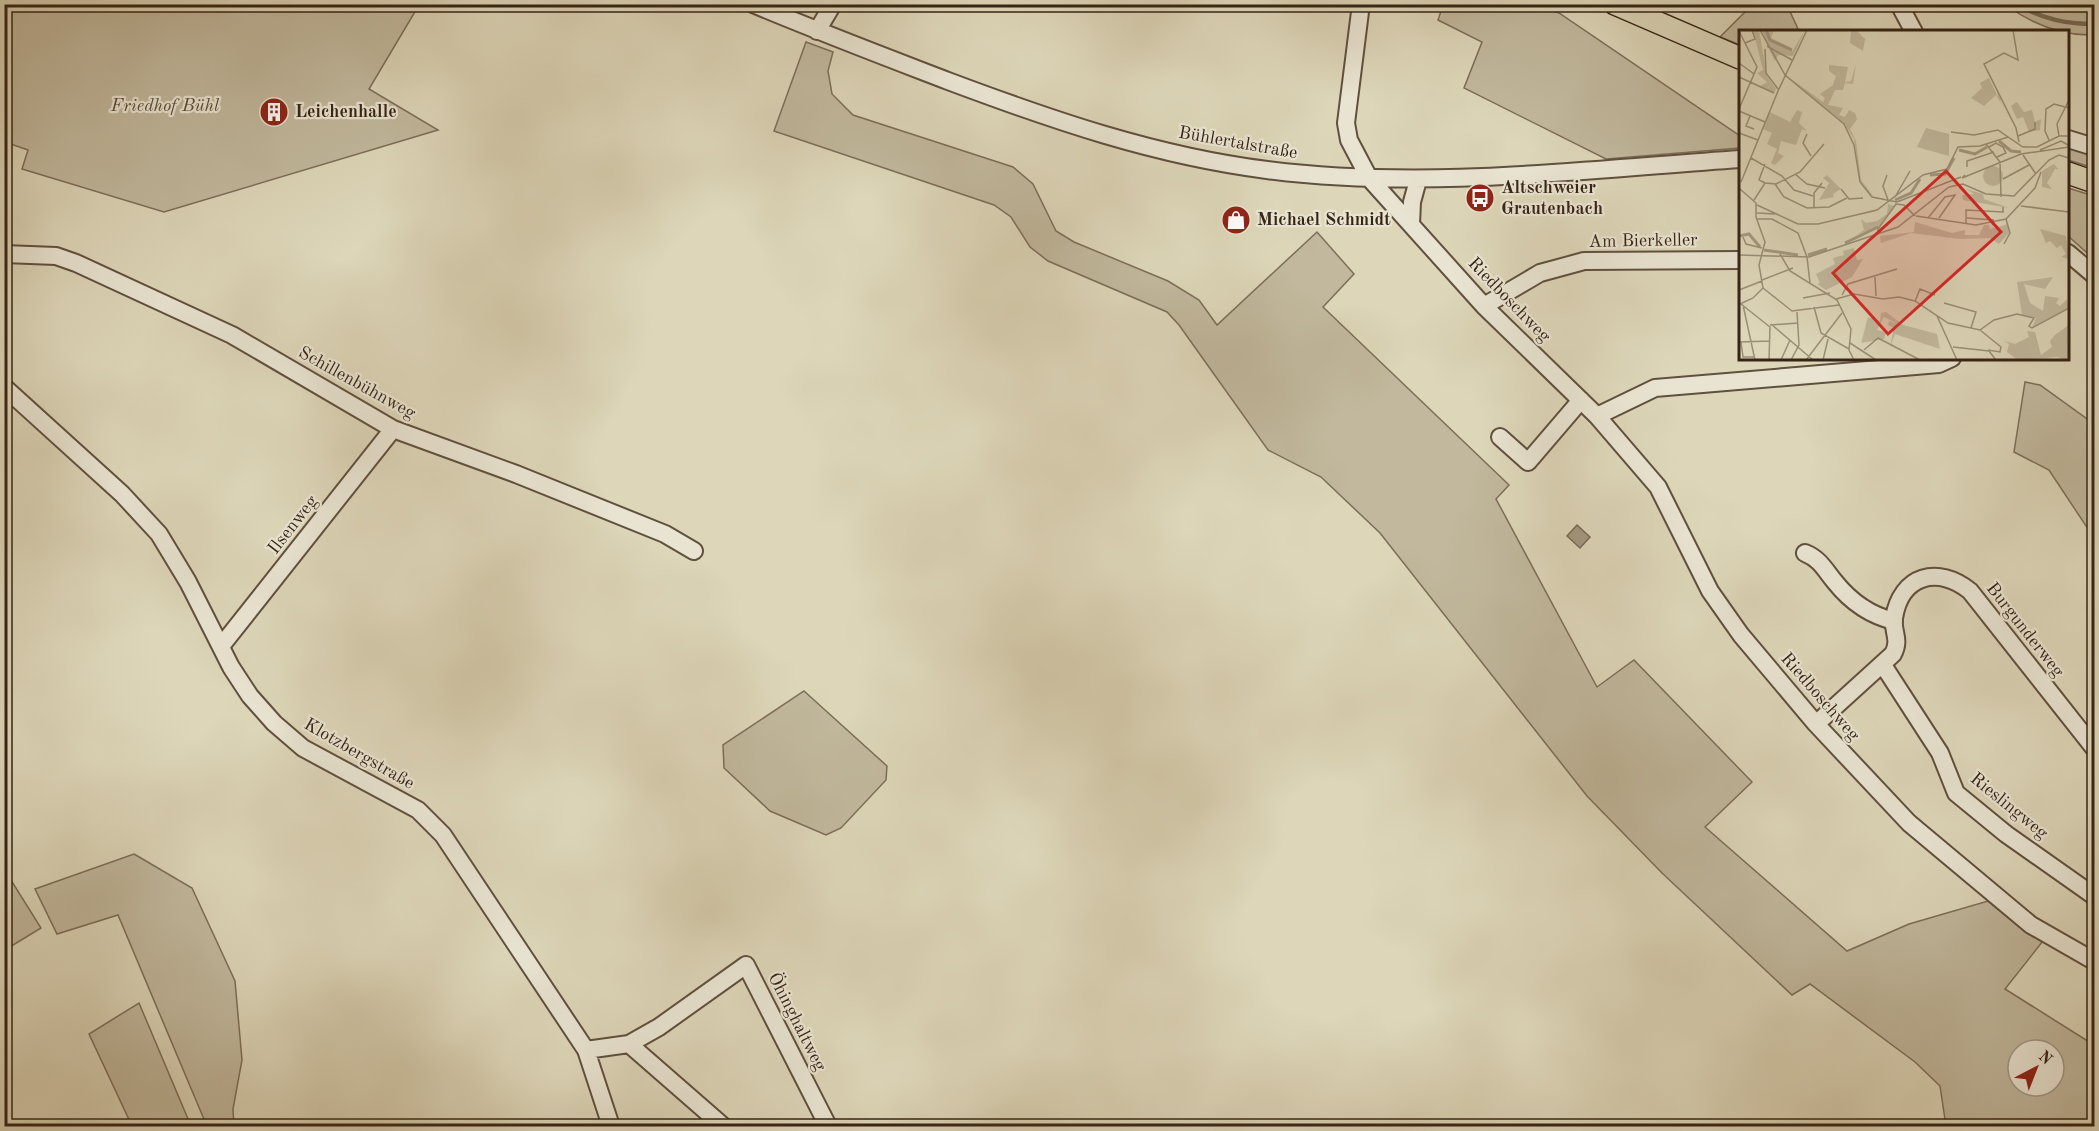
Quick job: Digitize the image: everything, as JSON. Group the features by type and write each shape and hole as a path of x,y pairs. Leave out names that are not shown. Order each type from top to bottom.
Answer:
{"main road":[{"path":"1615,4 1739,58"},
{"path":"2069,173 2094,177"},
{"path":"2069,173 2094,182"}],"street":[{"name":"Bühlertalstraße","path":"753,4 817,31 1097,135 1244,167 1418,180 1739,159"},
{"path":"817,31 833,4"},
{"name":"Riedboschweg","path":"1361,4 1346,123 1349,140 1369,178 1484,306 1597,416 1658,487 1710,591 1741,635 1816,724 1909,823 2031,925 2094,961"},
{"path":"1899,4 1913,30"},
{"path":"2069,140 2094,147"},
{"path":"1411,224 1412,202 1418,180"},
{"name":"Schillenbühnweg","path":"4,254 56,256 76,263 232,335 393,429 516,474 656,530 694,551"},
{"path":"2069,255 2094,275"},
{"name":"Am Bierkeller","path":"1484,306 1540,273 1584,261 1739,260"},
{"path":"1597,416 1655,388 1939,364 1948,360"},
{"name":"Klotzbergstraße","path":"4,387 122,494 159,534 222,645 231,667 250,696 288,736 303,748 418,810 443,835 586,1050 611,1126"},
{"path":"1500,437 1528,462 1581,399"},
{"name":"Ilsenweg","path":"222,645 393,429"},
{"path":"1805,553 1816,558 1836,584 1860,607 1878,617 1893,621"},
{"name":"Burgunderweg","path":"1816,724 1883,664 1898,645 1893,621 1903,594 1913,583 1925,576 1939,576 1962,585 1970,591 2094,748"},
{"name":"Rieslingweg","path":"1883,664 1940,753 1956,793 2006,834 2094,896"},
{"name":"Öhinghaltweg","path":"586,1050 629,1044 659,1027 746,964 828,1126"},
{"path":"629,1044 723,1126"}],"green space":[{"name":"Friedhof Bühl","path":"4,5 419,5 369,89 438,130 164,212 22,169 28,150 5,142"},
{"path":"1443,5 1536,5 1559,13 1739,135 1739,148 1606,159 1464,88 1482,42 1438,20"},
{"path":"1752,5 1787,5 1799,30 1739,30 1739,45 1720,37"},
{"path":"2006,5 2094,5 2094,35 2055,30 2026,18"},
{"path":"806,42 833,52 828,71 832,94 853,115 1013,167 1033,184 1056,231 1074,242 1168,281 1199,300 1217,325 1317,232 1354,274 1323,307 1509,485 1496,499 1597,687 1634,660 1752,782 1705,827 1847,951 1909,924 1988,901 2043,941 2005,989 2094,1045 2094,1126 1946,1126 1940,1086 1915,1062 1810,984 1792,995 1662,873 1587,796 1380,533 1321,477 1268,450 1179,325 1167,312 1048,261 1030,247 1011,217 994,205 774,131"},
{"path":"2069,141 2094,148 2094,168 2069,160"},
{"path":"2069,188 2094,196 2094,259 2069,237"},
{"path":"2025,382 2040,385 2094,424 2094,538 2049,470 2014,452"},
{"path":"804,691 887,766 886,780 841,828 826,835 770,811 724,768 723,745"},
{"path":"134,854 192,888 235,981 242,1060 233,1109 234,1126 204,1126 206,1124 118,915 57,934 35,889"},
{"path":"4,869 41,928 5,950 4,950"},
{"path":"139,1003 191,1126 132,1126 89,1034"}],"shaded area":[{"path":"1577,525 1590,537 1580,548 1567,536"}],"waterway":[{"path":"2017,4 2054,20 2094,24"}],"place":[{"name":"Leichenhalle","path":"274,112"},
{"name":"Altschweier Grautenbach","path":"1480,198"},
{"name":"Michael Schmidt","path":"1236,220"}]}
